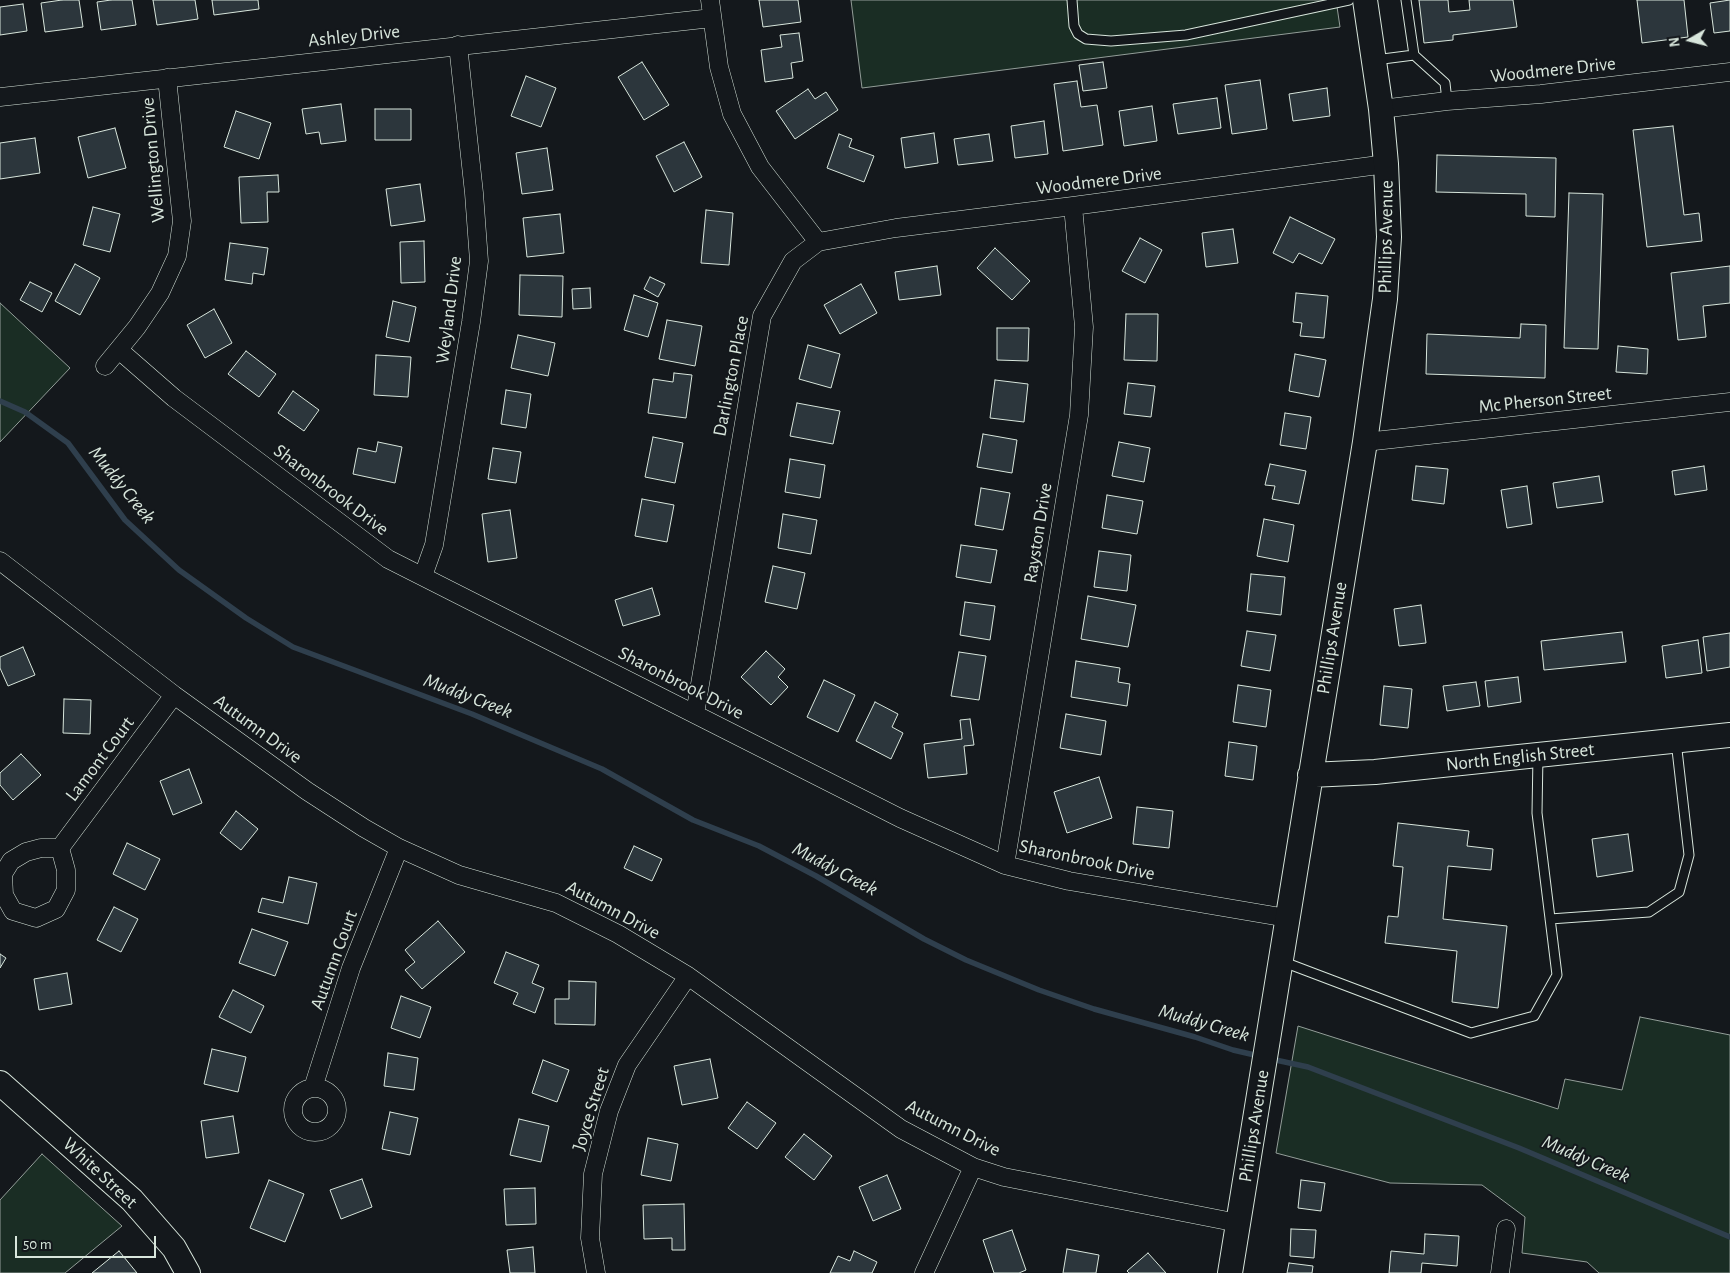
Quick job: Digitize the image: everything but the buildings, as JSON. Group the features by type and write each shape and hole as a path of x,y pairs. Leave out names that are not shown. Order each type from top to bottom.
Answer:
{"street":[{"path":"710,0 718,67 732,114 760,167 818,242"},
{"name":"Phillips Avenue","path":"1230,1273 1386,299 1388,200 1386,164 1381,109 1365,0"},
{"name":"Ashley Drive","path":"0,97 712,18"},
{"name":"Weyland Drive","path":"423,576 434,545 471,322 479,261 474,193 458,45"},
{"name":"Woodmere Drive","path":"1381,109 1447,101 1542,94 1730,72"},
{"name":"Wellington Drive","path":"105,366 119,350 160,293 177,256 182,221 168,78"},
{"name":"Woodmere Drive","path":"818,242 896,228 1386,164"},
{"name":"Rayston Drive","path":"1005,865 1080,415 1084,327 1073,206"},
{"name":"Darlington Place","path":"695,714 732,484 762,316 793,262 818,242"},
{"name":"Sharonbrook Drive","path":"119,350 174,398 388,559 900,818 1005,865 1069,881 1287,918"},
{"name":"Mc Pherson Street","path":"1364,442 1730,402"},
{"name":"Autumn Drive","path":"0,561 174,695 307,791 398,848 459,875 556,903 618,934 688,976 902,1128 973,1167 1004,1177 1050,1187 1238,1223"},
{"name":"Lamont Court","path":"60,848 174,695"},
{"name":"North English Street","path":"1310,775 1375,772 1730,735"},
{"name":"Autumn Court","path":"314,1088 351,968 398,848"},
{"name":"Joyce Street","path":"596,1273 590,1238 593,1174 610,1111 627,1065 688,976"},
{"name":"White Street","path":"0,1083 132,1200 174,1248 188,1273"},
{"path":"924,1273 973,1167"},
{"path":"1500,1273 1506,1229"}],"lane":[{"path":"1072,0 1074,26 1078,34 1086,39 1111,41 1186,35 1349,0"},
{"path":"1406,0 1414,55 1445,83 1447,101"},
{"path":"1374,60 1414,55"},
{"path":"1550,919 1648,912 1679,892 1689,855 1676,741"},
{"path":"1280,961 1471,1033 1534,1016 1557,975 1537,813 1538,755"}],"green space":[{"path":"851,0 1336,0 1340,27 862,88"},
{"path":"0,303 70,368 0,442"},
{"path":"1640,1017 1730,1035 1730,1273 1599,1273 1587,1262 1522,1253 1525,1217 1482,1185 1390,1183 1276,1153 1298,1026 1558,1109 1565,1079 1622,1090"},
{"path":"42,1154 122,1226 65,1273 0,1273 0,1200"}],"waterway":[{"name":"Muddy Creek","path":"0,401 25,412 68,443 125,520 179,570 246,618 293,647 472,714 602,769 693,820 759,846 816,876 924,939 966,960 1039,990 1094,1009 1259,1056"},
{"name":"Muddy Creek","path":"1271,1059 1308,1067 1519,1148 1730,1237"}]}
